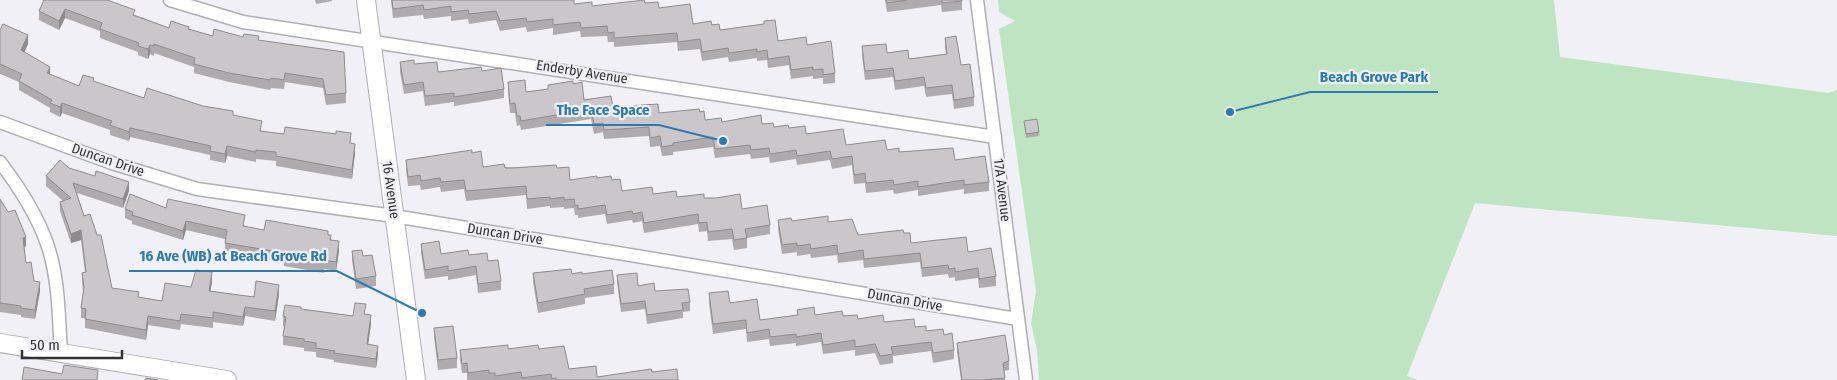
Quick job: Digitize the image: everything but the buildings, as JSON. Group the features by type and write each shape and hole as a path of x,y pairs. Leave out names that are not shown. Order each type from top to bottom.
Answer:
{"street":[{"name":"Enderby Avenue","path":"170,0 243,22 371,40 995,137"},
{"name":"16 Avenue","path":"366,0 416,380"},
{"name":"17A Avenue","path":"978,0 1026,380"},
{"name":"Duncan Drive","path":"0,122 112,163 196,189 394,216 1018,319"},
{"path":"0,162 25,197 39,225 52,260 58,301 61,354"},
{"path":"0,343 227,380"}],"green space":[{"path":"998,0 1554,0 1560,57 1828,93 1837,90 1837,236 1475,203 1407,376 1418,380 1039,380 1037,350 1031,323 1036,291 999,29 1015,21 999,12"}],"place":[{"name":"Beach Grove Park","path":"1230,112"},
{"name":"The Face Space","path":"723,141"},
{"name":"16 Ave (WB) at Beach Grove Rd","path":"422,313"}]}
